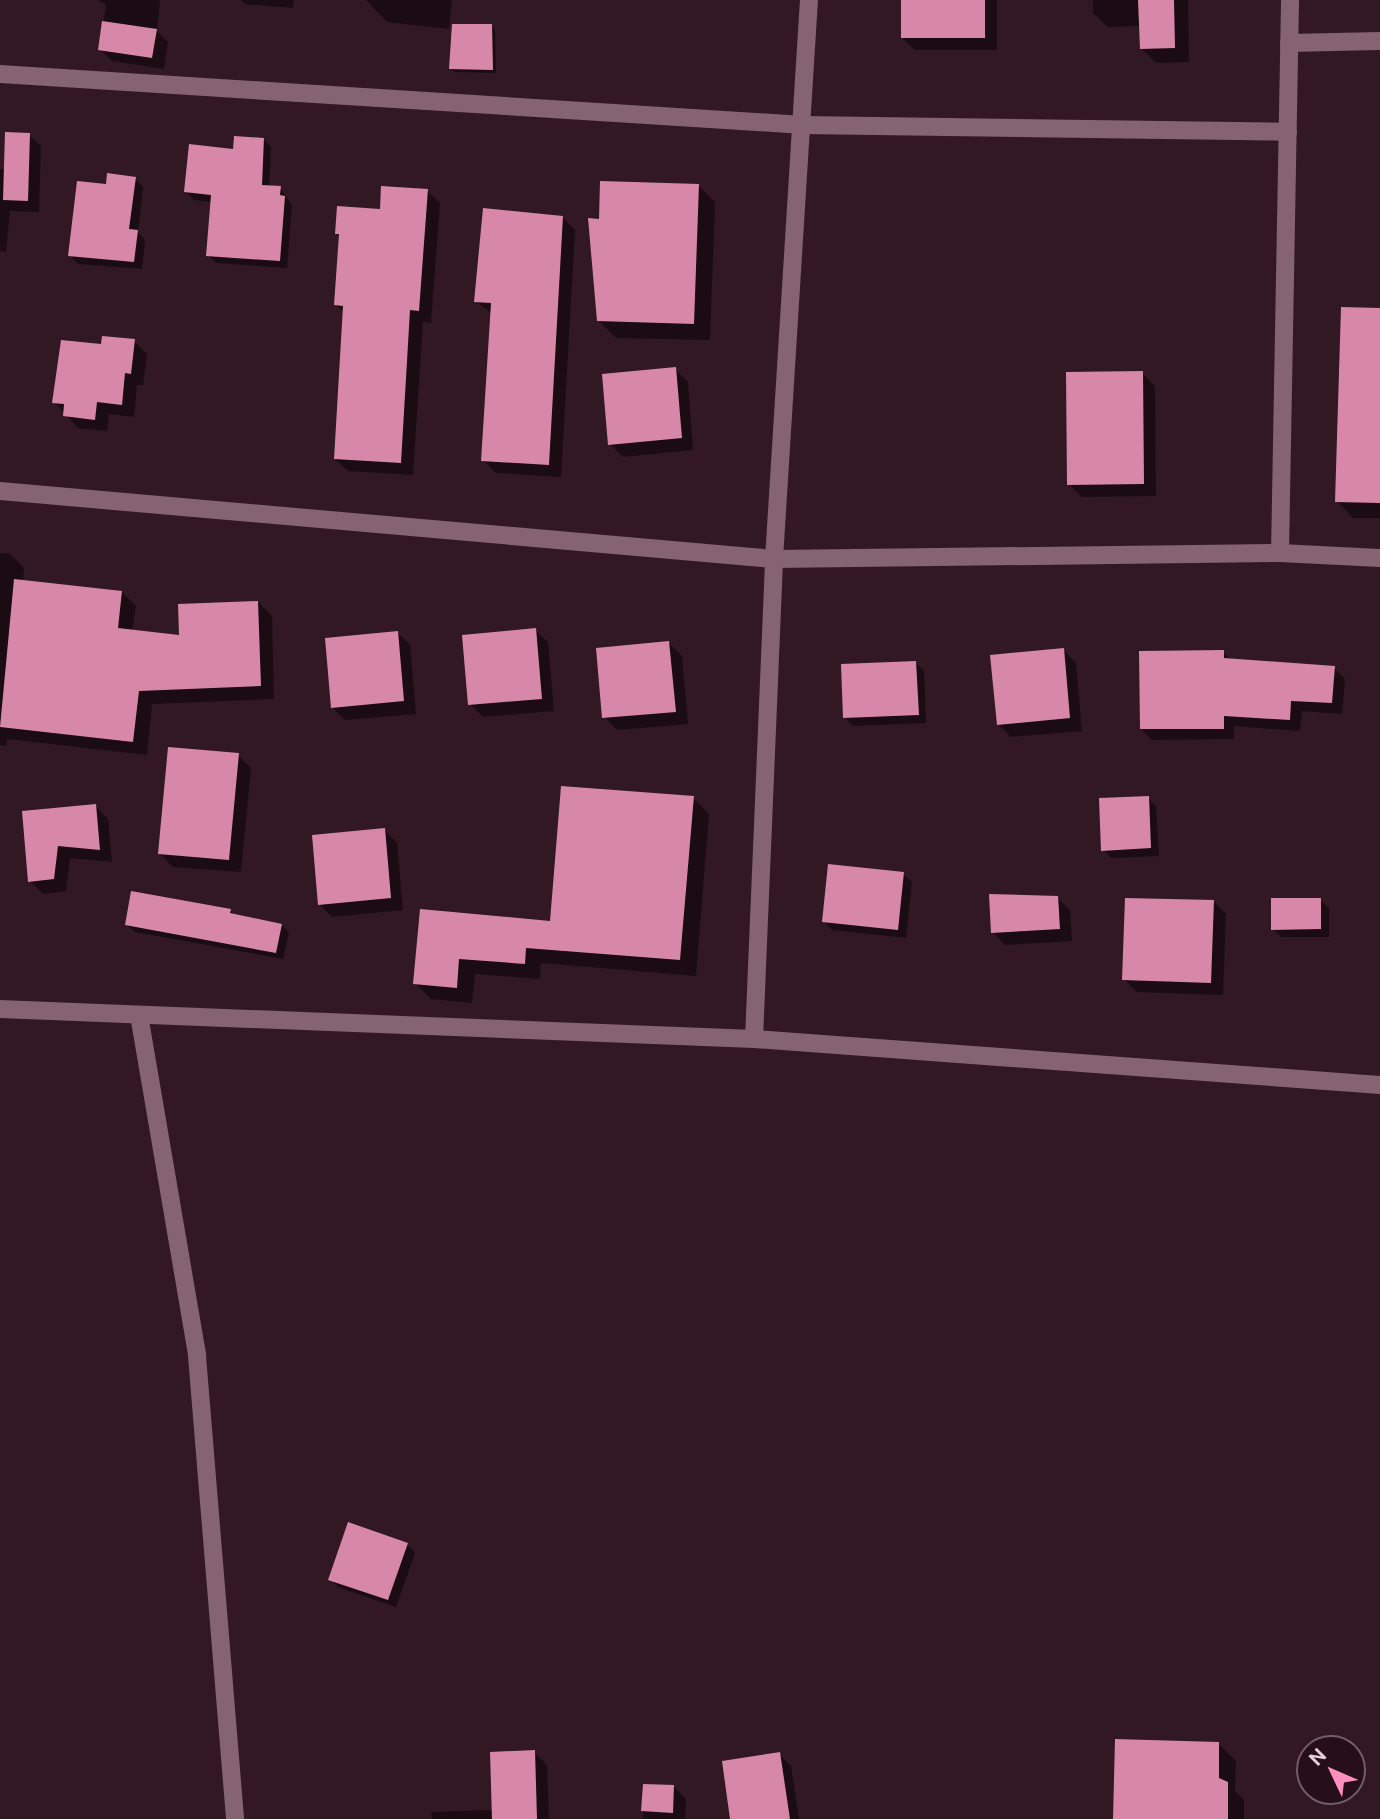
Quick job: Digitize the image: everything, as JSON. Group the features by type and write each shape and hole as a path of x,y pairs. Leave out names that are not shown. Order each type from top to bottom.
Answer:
{"street":[{"path":"754,1039 774,559 809,0"},
{"path":"1280,553 1290,0"},
{"path":"1289,43 1380,41"},
{"path":"0,74 803,125 1288,132"},
{"path":"0,491 774,559 1280,553 1380,558"},
{"path":"0,1009 754,1039 1380,1085"},
{"path":"139,1015 197,1356 235,1819"}],"building":[{"path":"901,0 985,0 985,38 901,38"},
{"path":"1138,0 1174,0 1175,48 1140,49"},
{"path":"102,21 157,29 152,58 98,50"},
{"path":"452,24 492,24 493,70 449,69"},
{"path":"5,132 30,133 28,201 3,200"},
{"path":"234,136 264,138 262,185 281,186 280,195 285,196 280,261 206,256 211,195 184,192 189,144 233,149"},
{"path":"107,173 136,177 129,229 138,230 134,262 68,256 77,181 106,184"},
{"path":"600,181 699,184 694,324 597,321 588,218 599,219"},
{"path":"381,186 428,189 419,311 410,310 401,463 334,459 343,306 334,305 339,234 335,234 337,206 380,209"},
{"path":"483,208 563,216 549,465 481,461 491,303 474,302"},
{"path":"1341,307 1380,308 1380,503 1335,502"},
{"path":"102,336 135,339 131,374 125,373 122,405 97,402 95,420 63,416 64,404 52,403 61,340 101,344"},
{"path":"676,367 682,438 608,445 602,374"},
{"path":"1143,371 1144,484 1067,485 1066,372"},
{"path":"14,579 122,591 118,628 179,635 178,604 258,601 261,686 139,691 133,742 0,727"},
{"path":"536,628 542,699 468,705 462,635"},
{"path":"398,631 404,701 331,708 325,638"},
{"path":"669,641 676,712 602,718 596,648"},
{"path":"1064,648 1070,718 997,725 990,655"},
{"path":"1224,650 1224,658 1335,666 1332,703 1291,701 1290,720 1224,716 1224,729 1140,729 1139,651"},
{"path":"916,661 919,715 843,718 841,664"},
{"path":"168,747 239,753 229,860 158,854"},
{"path":"561,786 694,796 680,960 526,948 525,964 459,959 457,988 413,984 420,909 550,921"},
{"path":"1149,796 1151,848 1101,851 1099,798"},
{"path":"96,804 100,850 58,846 54,879 28,882 22,811"},
{"path":"385,828 391,898 318,905 312,835"},
{"path":"828,864 904,872 898,930 822,922"},
{"path":"131,891 231,909 230,913 282,924 276,953 125,925"},
{"path":"989,894 1058,896 1060,929 991,933"},
{"path":"1125,898 1214,900 1211,983 1122,980"},
{"path":"1271,898 1321,898 1321,929 1271,930"},
{"path":"348,1522 408,1543 388,1600 328,1580"},
{"path":"1115,1739 1219,1742 1219,1778 1228,1782 1228,1819 1113,1819"},
{"path":"535,1750 537,1819 492,1819 490,1752"},
{"path":"780,1752 790,1819 730,1819 722,1761"},
{"path":"643,1784 674,1785 673,1813 641,1811"}]}
